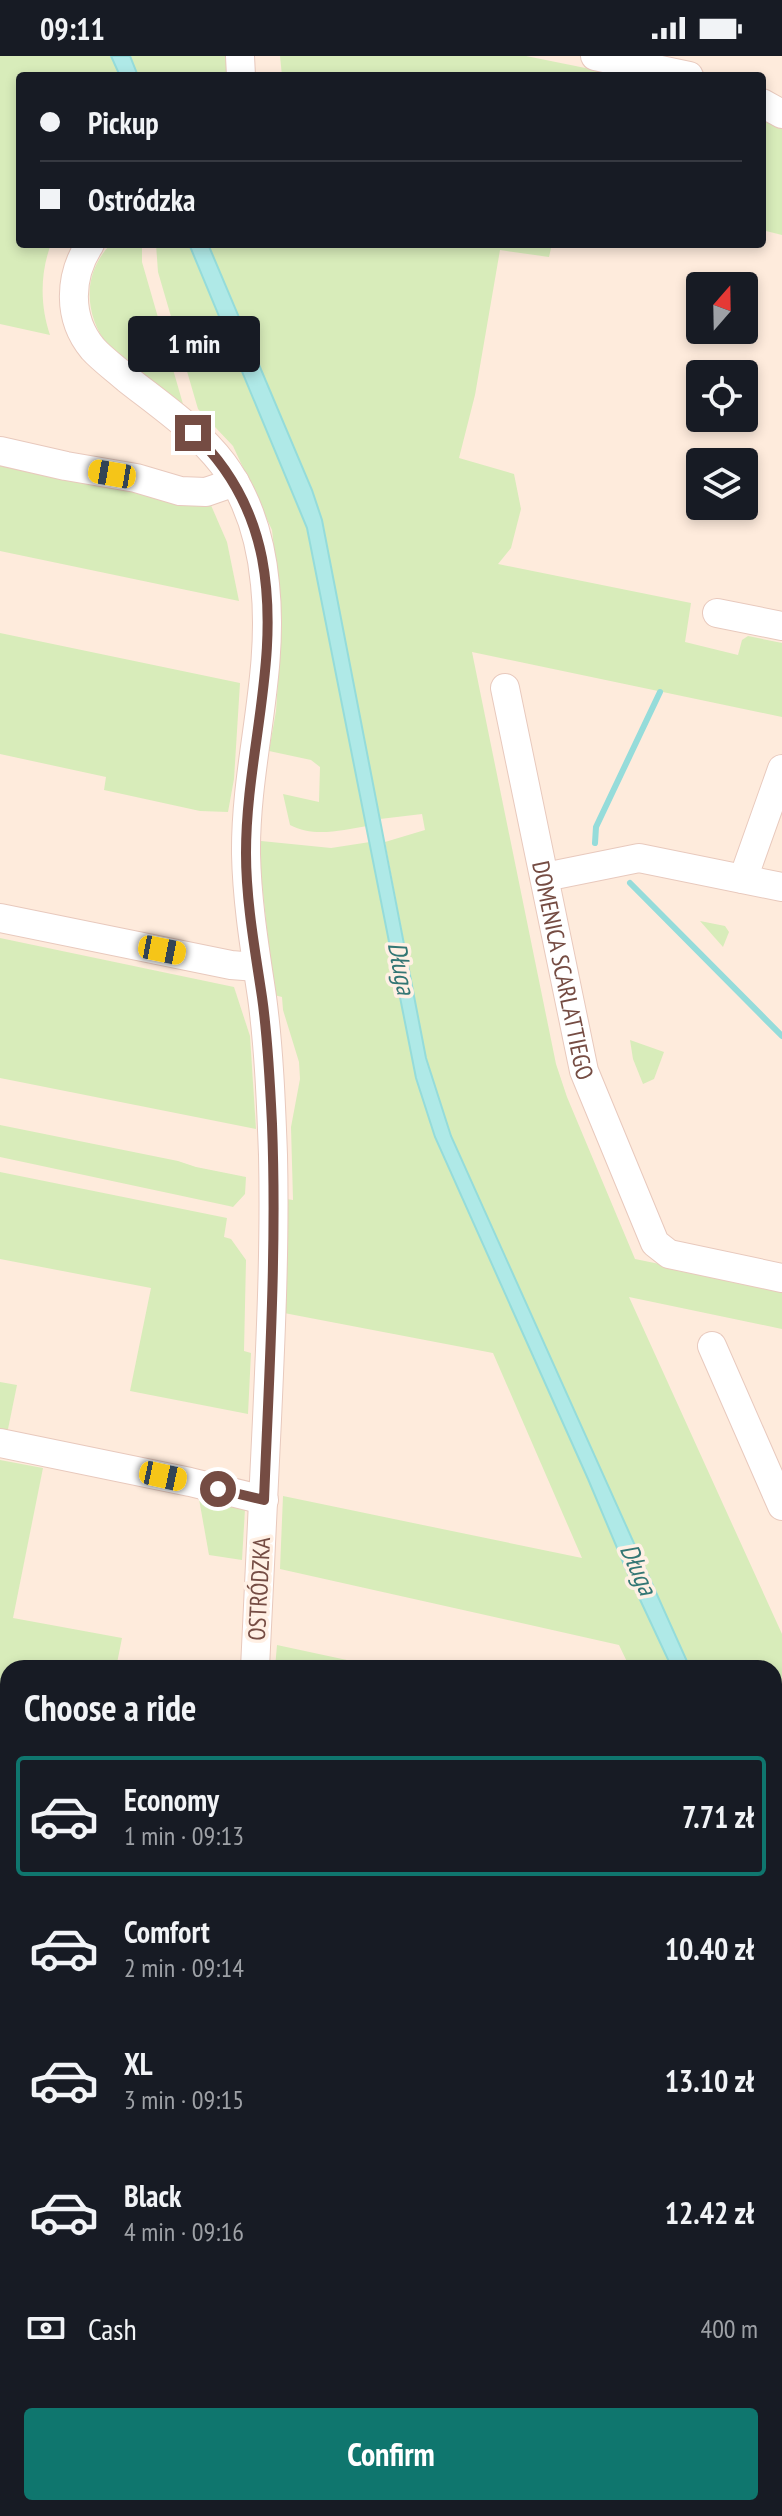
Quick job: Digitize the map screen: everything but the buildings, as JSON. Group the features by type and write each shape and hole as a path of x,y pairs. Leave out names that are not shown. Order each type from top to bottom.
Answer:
{"street":[{"path":"595,56 670,72"},
{"name":"OSTRÓDZKA","path":"88,248 76,272 74,287 74,303 81,331 104,359 208,447 235,482 247,507 262,558 268,629 267,667 248,807 246,850 268,1064 273,1259 255,1660"},
{"path":"0,451 136,478 180,491 206,492 235,482"},
{"path":"717,613 782,626"},
{"name":"DOMENICA SCARLATTIEGO","path":"505,688 584,1071 655,1243 669,1254 782,1278"},
{"path":"743,879 782,769"},
{"path":"545,877 639,858 782,887"},
{"path":"0,918 231,965 257,967"},
{"path":"712,1346 772,1464 782,1506"},
{"path":"0,1443 264,1500"}],"green space":[{"path":"0,56 111,56 118,72 16,72 16,248 50,248 43,290 44,313 50,335 0,324"},
{"path":"130,56 225,56 228,72 136,72"},
{"path":"280,56 526,56 605,72 282,72"},
{"path":"766,118 782,126 782,235 766,231"},
{"path":"108,248 142,248 142,262 185,411 113,352 100,334 94,321 90,294 95,268"},
{"path":"156,248 191,248 307,528 367,826 318,832 290,825 283,794 319,802 320,767 311,760 269,751 276,711 282,621 272,530 233,446 198,409 158,272"},
{"path":"210,248 551,248 549,257 500,250 475,395 459,458 514,474 521,509 511,548 498,564 691,603 685,642 738,655 742,640 748,636 782,643 782,717 472,652 556,1064 635,1259 782,1289 782,1329 629,1297 782,1634 782,1660 686,1660 451,1136 426,1058 385,842 425,830 422,814 380,819 322,520"},
{"path":"0,459 210,503 227,542 239,601 0,551"},
{"path":"0,633 240,683 234,779 228,812 200,811 104,790 106,777 0,754"},
{"path":"261,841 331,848 370,842 416,1078 435,1137 668,1660 626,1660 619,1645 280,1569 283,1496 582,1558 493,1353 284,1313 286,1199 293,1200 291,1127 300,1079 299,1062 282,997 274,995 260,865"},
{"path":"700,921 725,926 729,932 723,947"},
{"path":"0,938 234,987 250,1036 256,1129 0,1078"},
{"path":"630,1040 664,1052 654,1079 643,1084 633,1059"},
{"path":"0,1125 246,1177 245,1194 233,1207 0,1157"},
{"path":"0,1172 227,1218 224,1237 231,1239 246,1260 244,1351 251,1353 248,1414 130,1391 151,1288 0,1259"},
{"path":"0,1382 17,1385 7,1434 0,1433"},
{"path":"0,1460 43,1468 13,1618 122,1638 118,1660 0,1660"},
{"path":"199,1499 245,1509 242,1560 209,1555"},
{"path":"277,1645 347,1660 276,1660"}],"water":[{"path":"111,56 130,56 136,72 118,72"},
{"name":"Długa","path":"191,248 210,248 322,520 426,1058 451,1136 686,1660 668,1660 435,1137 416,1078 307,528"}],"waterway":[{"path":"595,843 596,827 660,692"},
{"path":"630,883 782,1036"}],"route":[{"path":"193,433 222,463 247,507 262,558 268,641 262,713 248,807 246,850 264,1017 273,1155 273,1259 264,1500 218,1489"}]}
